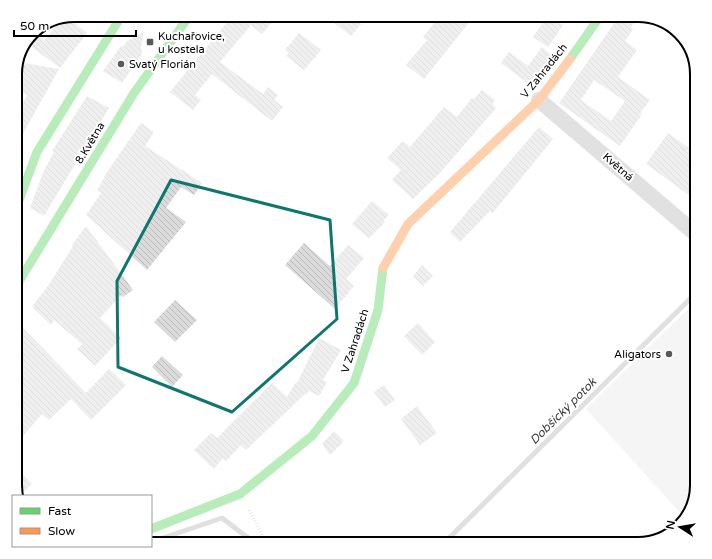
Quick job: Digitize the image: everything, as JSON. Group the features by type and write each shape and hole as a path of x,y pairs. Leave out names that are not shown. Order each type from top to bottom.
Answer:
{"street":[{"path":"22,192 37,152 116,22"},
{"name":"8.Května","path":"22,277 134,93 185,22"},
{"name":"V Zahradách","path":"152,529 240,494 312,436 354,383 378,310 382,269 408,224 539,100 596,22"},
{"name":"Květná","path":"539,100 690,229"}],"path":[{"path":"240,494 263,537"}],"highlighted area":[{"path":"171,180 330,220 337,319 232,412 118,367 117,281"}],"shaded area":[{"name":"Aligators","path":"690,307 690,492 685,507 675,507 586,409"}],"building":[{"path":"73,22 87,33 60,68 31,46 38,36 44,41 57,25 63,23"},
{"path":"227,22 272,22 262,34 251,25 220,62 263,94 268,87 278,95 274,100 283,107 272,121 212,74 195,95 201,100 193,110 170,92"},
{"path":"333,22 359,22 361,24 351,36"},
{"path":"435,22 469,22 424,79 406,65 427,40 423,37"},
{"path":"543,22 558,22 563,25 548,47 533,37"},
{"path":"615,22 634,22 631,27 633,29 625,41 637,50 618,77 650,100 640,113 642,114 620,146 559,103","holes":["594,80 625,101 611,121 581,100"]},
{"name":"Svatý Florián","path":"144,32 141,47 142,54 122,83 103,71 121,46 123,47 127,41"},
{"path":"299,33 321,50 304,70 286,56 289,53 285,50"},
{"path":"542,47 556,58 533,87 501,63 509,52 528,66"},
{"path":"23,63 59,69 22,135 22,105 27,95 22,92"},
{"path":"482,90 495,100 492,104 496,108 440,173 413,199 392,180 401,170 387,158 403,141 410,147 444,107 457,117 472,98 474,99"},
{"path":"87,96 109,108 44,216 30,208 43,173 54,152 52,151"},
{"path":"141,123 154,132 145,146 202,183 194,195 181,187 166,208 186,222 147,270 86,215 101,193 97,191 107,172"},
{"path":"539,127 553,139 492,214 490,211 460,242 450,232"},
{"path":"668,133 690,149 690,196 646,164"},
{"path":"372,201 389,215 383,221 385,222 369,238 352,224"},
{"path":"86,226 133,290 123,297 121,295 100,318 121,338 95,366 77,349 82,344 54,320 51,325 33,308 34,304 48,286 73,246 72,245"},
{"path":"304,243 330,266 348,245 364,258 346,279 354,286 335,309 285,265"},
{"path":"422,265 433,276 423,286 413,276"},
{"path":"175,300 197,320 175,342 154,322"},
{"path":"418,323 435,342 422,355 404,336"},
{"path":"22,327 86,393 109,369 126,385 91,420 71,399 49,420 42,414 22,437"},
{"path":"319,338 341,350 323,380 327,382 319,396 309,391 246,450 241,445 226,461 223,458 214,469 194,450 211,433 217,438 272,383 287,397 296,382 297,383"},
{"path":"162,356 183,375 172,387 152,367"},
{"path":"384,385 395,400 385,407 374,392"},
{"path":"417,406 437,433 420,445 401,419"},
{"path":"334,431 344,441 330,455 322,444"},
{"path":"22,473 32,484 23,493"}],"waterway":[{"name":"Dobšický potok","path":"450,537 690,299"},
{"path":"166,537 222,518 247,537"}],"traffic: fast":[{"path":"22,192 37,152 118,22"},
{"path":"22,277 134,93 185,22"},
{"path":"570,59 596,22"},
{"path":"152,529 240,494 312,436 354,383 378,310 383,268"}],"traffic: slow":[{"path":"383,268 408,224 539,100 570,59"}],"place":[{"name":"Kuchařovice, u kostela","path":"150,42"},
{"name":"Svatý Florián","path":"121,64"},
{"name":"Aligators","path":"669,354"}]}
